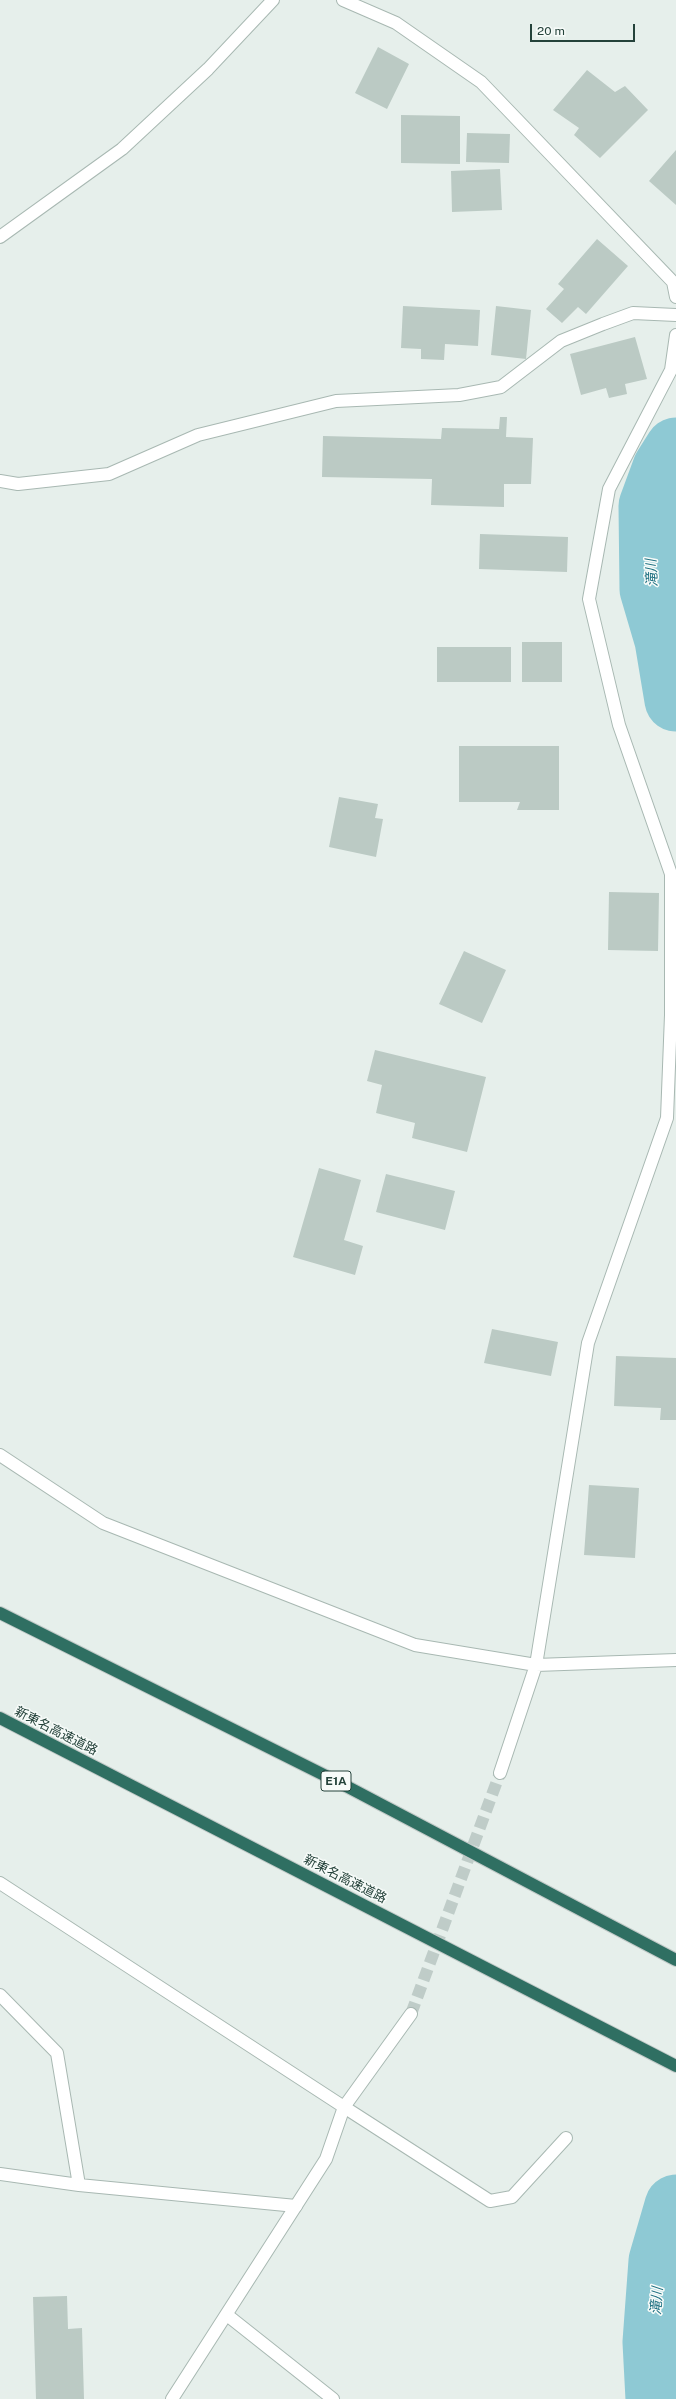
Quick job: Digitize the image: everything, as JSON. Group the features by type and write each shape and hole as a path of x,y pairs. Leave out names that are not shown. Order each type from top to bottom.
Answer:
{"highway":[{"name":"E1A","path":"0,1613 346,1786 672,1957"},
{"name":"新東名高速道路","path":"0,1718 676,2066"}],"street":[{"path":"0,237 122,149 208,69 274,0"},
{"path":"343,0 396,23 480,82 675,282 676,297"},
{"path":"0,481 18,484 109,474 198,434 336,401 460,395 501,387 561,341 633,313 676,315"},
{"path":"500,1773 536,1665 588,1343 667,1118 671,1015 671,874 619,726 589,599 609,489 671,370 676,335"},
{"path":"0,1455 103,1523 416,1645 536,1665 676,1660"},
{"path":"0,1883 490,2201 512,2196 566,2138"},
{"path":"0,1995 57,2052 80,2185"},
{"path":"172,2399 326,2159 344,2107 411,2014"},
{"path":"0,2174 80,2185 296,2206"},
{"path":"227,2315 333,2399"}],"building":[{"path":"378,47 409,64 387,109 355,93"},
{"path":"587,70 615,92 625,86 648,110 600,158 574,135 579,128 553,110"},
{"path":"401,115 460,116 460,164 401,163"},
{"path":"467,133 510,134 509,163 466,162"},
{"path":"676,150 676,205 649,181"},
{"path":"500,169 502,210 452,212 451,171"},
{"path":"597,239 628,266 586,314 578,307 562,323 546,309 564,289 558,284"},
{"path":"403,306 480,310 478,346 445,344 444,360 421,359 421,349 401,348"},
{"path":"496,306 531,310 526,359 491,355"},
{"path":"635,337 647,379 625,384 627,394 609,398 606,388 581,395 570,354"},
{"path":"500,417 507,417 506,437 533,438 531,484 504,484 504,507 431,505 432,479 322,477 323,436 441,439 442,428 499,429"},
{"path":"480,534 568,537 567,572 479,569"},
{"path":"522,642 562,642 562,682 522,682"},
{"path":"437,647 511,647 511,682 437,682"},
{"path":"459,746 559,746 559,810 517,810 520,802 459,802"},
{"path":"339,797 378,804 375,818 383,819 376,857 329,847"},
{"path":"609,892 659,893 658,951 608,950"},
{"path":"464,951 506,970 482,1023 439,1004"},
{"path":"375,1050 486,1077 467,1152 412,1138 415,1123 376,1113 382,1085 367,1081"},
{"path":"319,1168 361,1180 344,1240 363,1246 355,1275 293,1257"},
{"path":"386,1174 455,1191 445,1230 376,1212"},
{"path":"492,1329 558,1342 551,1376 484,1363"},
{"path":"616,1356 676,1358 676,1420 660,1420 661,1408 614,1406"},
{"path":"589,1485 639,1488 635,1558 584,1555"},
{"path":"67,2296 68,2329 82,2328 84,2399 36,2399 33,2297"}],"waterway":[{"name":"滝川","path":"676,449 664,468 650,506 651,589 666,640 676,700"},
{"name":"滝川","path":"657,2399 654,2342 660,2261 676,2206"}],"tunnel":[{"path":"411,2014 500,1773"}]}
